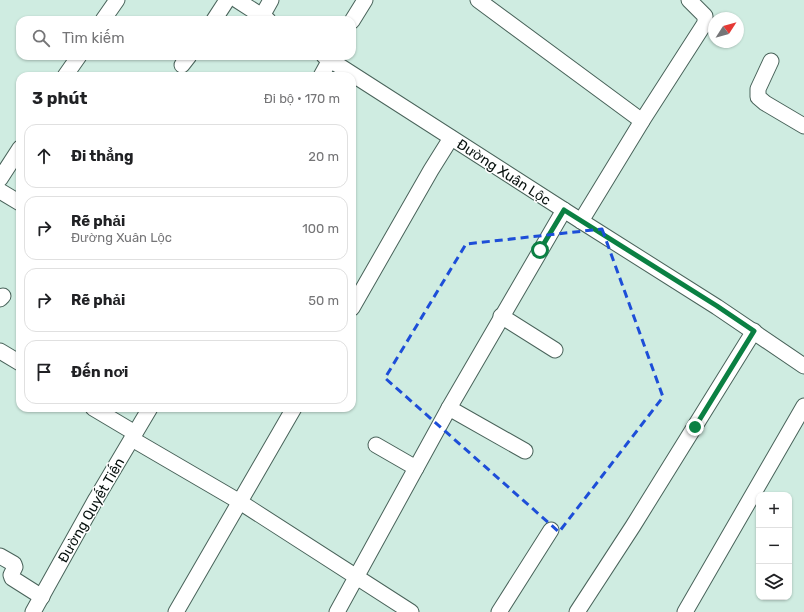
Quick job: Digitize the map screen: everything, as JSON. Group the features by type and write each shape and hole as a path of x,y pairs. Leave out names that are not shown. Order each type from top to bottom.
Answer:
{"street":[{"path":"106,16 117,0"},
{"path":"217,16 227,0"},
{"path":"237,0 262,16"},
{"path":"266,16 271,0"},
{"path":"355,16 365,0"},
{"path":"478,0 642,121"},
{"path":"580,221 642,121 706,23 705,16 689,0"},
{"path":"69,72 76,60"},
{"path":"322,72 327,60"},
{"name":"Đường Xuân Lộc","path":"333,60 351,72"},
{"path":"771,61 758,89 758,97 804,126"},
{"name":"Đường Xuân Lộc","path":"356,75 580,221 717,306 804,366"},
{"path":"356,301 451,138"},
{"path":"0,179 16,154"},
{"path":"0,191 16,201"},
{"path":"337,612 449,408 501,316 564,210"},
{"path":"501,316 555,350"},
{"path":"577,612 754,331"},
{"path":"0,351 16,361"},
{"path":"685,612 804,406"},
{"path":"449,408 525,451"},
{"path":"99,412 133,436 240,502 411,612"},
{"name":"Đường Quyết Tiến","path":"33,612 148,412"},
{"path":"176,612 292,412"},
{"path":"376,445 416,468"},
{"path":"499,612 551,530"},
{"path":"0,556 14,564 16,567 11,575 12,578 42,596"}],"highlighted area":[{"path":"602,229 663,397 559,532 385,378 466,244"}],"route":[{"path":"540,250 564,210 692,292 717,306 754,331 695,427"}]}
